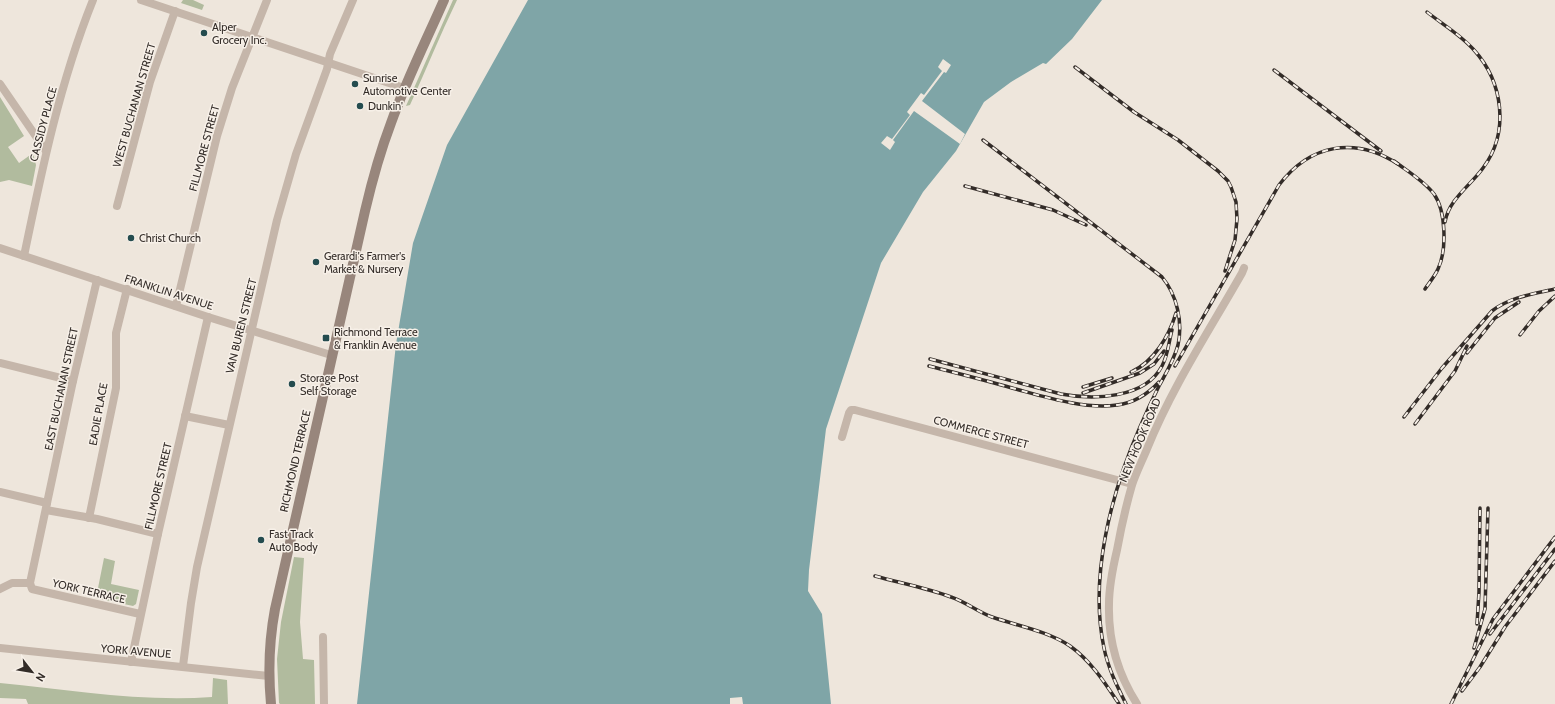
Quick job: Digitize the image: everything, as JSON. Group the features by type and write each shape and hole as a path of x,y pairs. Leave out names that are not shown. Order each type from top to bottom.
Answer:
{"main road":[{"name":"RICHMOND TERRACE","path":"271,704 269,646 275,609 331,355 379,159 404,88 444,0"}],"street":[{"name":"CASSIDY PLACE","path":"24,256 46,151 84,22 93,0"},
{"path":"141,0 404,88"},
{"name":"FILLMORE STREET","path":"176,306 217,136 232,88 267,0"},
{"name":"VAN BUREN STREET","path":"183,666 197,567 251,330 256,318 277,220 296,154 333,45 353,0"},
{"name":"WEST BUCHANAN STREET","path":"117,206 143,107 175,11"},
{"path":"0,84 46,151"},
{"name":"FRANKLIN AVENUE","path":"0,248 208,317 331,355"},
{"name":"NEW HOOK ROAD","path":"1137,704 1126,685 1113,647 1109,603 1111,579 1132,484 1168,402 1244,268"},
{"name":"EAST BUCHANAN STREET","path":"31,586 73,381 97,280"},
{"name":"EADIE PLACE","path":"89,518 116,388 116,333 127,289"},
{"name":"FILLMORE STREET","path":"131,662 140,614 208,317"},
{"path":"0,363 73,381"},
{"name":"COMMERCE STREET","path":"842,437 849,413 851,410 854,410 1132,484"},
{"path":"185,416 229,425"},
{"path":"0,492 47,507 158,534"},
{"name":"YORK TERRACE","path":"0,589 12,583 31,586 140,614"},
{"path":"323,637 324,704"},
{"name":"YORK AVENUE","path":"0,648 269,676"}],"green space":[{"path":"183,0 193,0 204,5 202,10 181,3"},
{"path":"453,0 457,0 410,105 406,106"},
{"path":"0,97 24,136 8,147 19,163 33,153 36,165 32,186 9,180 0,182"},
{"path":"294,557 304,558 300,622 303,659 314,660 315,704 279,703 277,659 281,622"},
{"path":"104,558 115,561 111,584 139,590 136,604 133,606 96,598"},
{"path":"213,678 227,680 228,704 28,704 26,699 0,698 0,683 132,697 212,697"}],"water":[{"path":"528,0 1102,0 1072,39 1046,64 1043,63 1011,82 984,102 956,151 923,192 881,263 826,429 809,570 808,591 822,614 831,704 357,704 396,344 413,243 447,145"}],"pier":[{"path":"943,59 951,65 922,101 965,134 960,144 914,111 893,140 895,142 890,150 881,143 887,136 892,139 910,115 907,112 921,93 924,95 942,71 938,67"},
{"path":"742,697 743,704 730,704 730,698"}],"railway":[{"path":"1427,12 1463,39 1484,63 1497,92 1500,108 1500,123 1492,154 1483,168 1451,206 1445,222"},
{"path":"1075,67 1134,112 1178,140 1218,171 1228,181 1236,202 1237,219 1235,240 1225,271"},
{"path":"1274,70 1381,151"},
{"path":"983,140 1162,277 1172,292 1178,309 1180,327 1178,345 1172,361 1156,391 1140,427 1120,479 1112,507 1101,564 1099,593 1100,621 1104,648 1110,670 1126,704"},
{"path":"1175,366 1279,185 1291,171 1305,160 1319,153 1334,149 1350,148 1366,150 1382,155 1398,164"},
{"path":"1394,161 1430,189 1438,201 1441,210 1444,231 1443,252 1438,269 1425,289"},
{"path":"965,186 1053,210 1086,225"},
{"path":"1404,417 1442,368 1492,311 1514,299 1555,289"},
{"path":"1520,335 1539,311 1555,296"},
{"path":"1467,353 1495,318 1519,302"},
{"path":"1131,372 1139,368 1154,355 1165,339 1176,313"},
{"path":"930,359 1061,394 1088,397 1117,395 1144,385 1154,377 1164,362 1172,330"},
{"path":"1415,424 1455,371 1467,346"},
{"path":"1083,393 1140,373 1154,364 1164,351"},
{"path":"929,366 1050,398 1091,406 1117,405 1129,402 1145,394 1159,382"},
{"path":"1083,387 1112,378"},
{"path":"1477,624 1480,508"},
{"path":"1474,648 1485,609 1488,508"},
{"path":"1451,704 1493,619 1555,537"},
{"path":"1490,634 1555,549"},
{"path":"1462,691 1480,667 1505,627 1555,561"},
{"path":"875,576 942,594 967,604 992,617 1052,636 1070,646 1085,658 1103,680 1119,704"}],"place":[{"name":"Alper Grocery Inc.","path":"204,33"},
{"name":"Sunrise Automotive Center","path":"355,84"},
{"name":"Dunkin'","path":"360,106"},
{"name":"Christ Church","path":"131,238"},
{"name":"Gerardi's Farmer's Market & Nursery","path":"316,262"},
{"name":"Richmond Terrace & Franklin Avenue","path":"326,338"},
{"name":"Storage Post Self Storage","path":"292,384"},
{"name":"Fast Track Auto Body","path":"261,540"}]}
